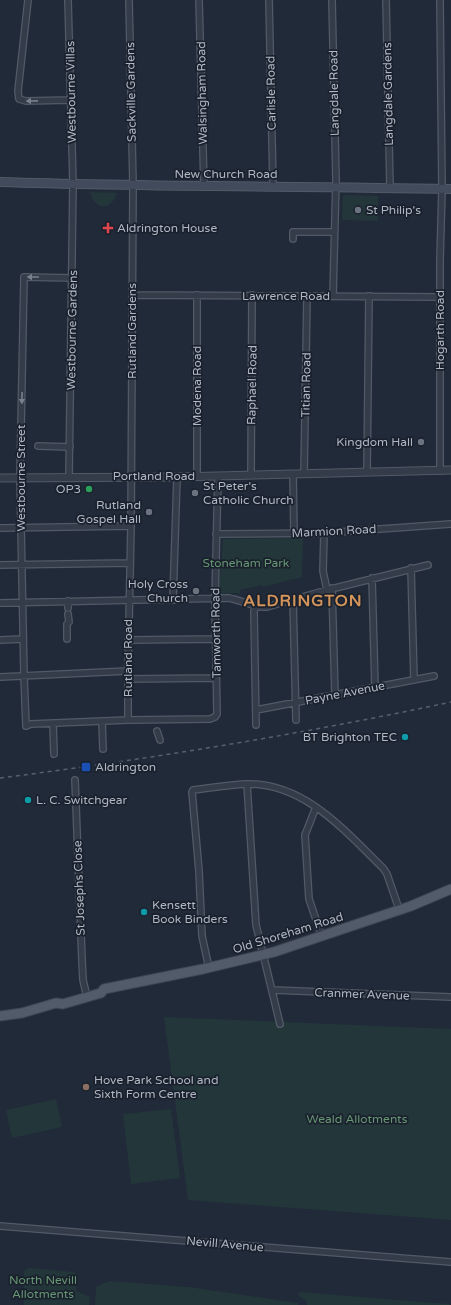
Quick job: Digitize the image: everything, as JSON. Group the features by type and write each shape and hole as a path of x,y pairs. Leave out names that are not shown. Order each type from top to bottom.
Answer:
{"main road":[{"name":"New Church Road","path":"0,182 204,187 273,186 451,189"},
{"name":"Old Shoreham Road","path":"0,1016 22,1013 56,1003 61,998 86,994 99,987 104,989 209,968 264,955 322,937 411,906 451,889"}],"street":[{"path":"28,0 18,98 26,101 71,100"},
{"name":"Westbourne Villas","path":"68,0 73,183"},
{"name":"Sackville Gardens","path":"129,0 133,185"},
{"name":"Walsingham Road","path":"199,0 204,187"},
{"name":"Carlisle Road","path":"269,0 273,186"},
{"name":"Langdale Road","path":"332,0 336,187 333,296"},
{"name":"Langdale Gardens","path":"386,0 390,188"},
{"name":"Hogarth Road","path":"440,0 442,189 440,297 440,471"},
{"name":"Westbourne Gardens","path":"69,477 73,183"},
{"name":"Rutland Gardens","path":"131,476 133,185"},
{"path":"293,238 293,232 334,232"},
{"name":"Westbourne Street","path":"53,724 31,724 26,726 20,478 24,277 72,278"},
{"name":"Lawrence Road","path":"132,294 440,297"},
{"name":"Modena Road","path":"197,295 197,476"},
{"name":"Raphael Road","path":"251,475 252,295"},
{"name":"Titian Road","path":"304,474 307,296"},
{"path":"367,472 369,296"},
{"path":"38,446 70,447"},
{"name":"Portland Road","path":"0,478 131,476 177,477 451,470"},
{"path":"293,474 294,533"},
{"name":"Rutland Road","path":"128,720 131,476"},
{"name":"Tamworth Road","path":"157,725 210,718 215,717 217,714 215,599 218,476"},
{"path":"173,600 177,477"},
{"name":"Marmion Road","path":"216,534 324,533 451,524"},
{"path":"0,528 131,526"},
{"path":"324,533 323,571 330,589 335,695"},
{"path":"0,565 130,563"},
{"path":"0,602 237,599 256,606 267,607 372,578 428,565"},
{"path":"411,568 414,680"},
{"path":"372,578 375,687"},
{"path":"293,599 296,720"},
{"path":"67,639 67,624 69,622 68,601"},
{"path":"256,606 254,611 256,725"},
{"path":"0,640 23,639"},
{"path":"128,640 215,639"},
{"path":"0,677 128,672"},
{"name":"Payne Avenue","path":"256,710 434,676"},
{"path":"128,679 216,678"},
{"path":"54,754 53,724 128,720 157,725 160,740"},
{"path":"102,721 103,749"},
{"name":"St Josephs Close","path":"75,780 83,980 86,994"},
{"path":"247,784 256,925 280,1024"},
{"path":"209,968 202,936 193,790 247,784 280,788 292,793 326,813 383,868 387,874 399,909"},
{"path":"316,807 305,835 310,899 322,937"},
{"name":"Cranmer Avenue","path":"272,990 451,997"},
{"name":"Nevill Avenue","path":"0,1226 451,1262"}],"green space":[{"path":"90,192 117,193 111,203 107,206 103,206 95,203"},
{"path":"344,195 378,196 378,221 342,220"},
{"name":"Stoneham Park","path":"303,538 302,577 263,587 262,585 240,590 241,595 236,593 219,594 223,539"},
{"name":"Weald Allotments","path":"164,1017 451,1029 451,1220 188,1200"},
{"path":"56,1099 62,1127 12,1138 6,1110"},
{"path":"171,1109 180,1178 131,1184 123,1114"},
{"name":"North Nevill Allotments","path":"28,1268 73,1272 77,1274 76,1291 90,1297 89,1305 24,1305 24,1271"},
{"path":"109,1281 189,1287 298,1303 298,1305 95,1305 96,1287"},
{"path":"299,1292 449,1305 307,1305 306,1301 299,1296"}],"railway":[{"path":"0,778 113,763 226,745 339,725 451,702"}],"place":[{"name":"St Philip's","path":"358,210"},
{"name":"Aldrington House","path":"108,228"},
{"name":"Kingdom Hall","path":"421,442"},
{"name":"OP3","path":"89,489"},
{"name":"St Peter's Catholic Church","path":"195,493"},
{"name":"Rutland Gospel Hall","path":"149,512"},
{"name":"Holy Cross Church","path":"196,591"},
{"name":"BT Brighton TEC","path":"405,737"},
{"name":"Aldrington","path":"86,767"},
{"name":"L. C. Switchgear","path":"28,800"},
{"name":"Kensett Book Binders","path":"144,912"},
{"name":"Hove Park School and Sixth Form Centre","path":"86,1087"}],"district":[{"name":"ALDRINGTON","path":"303,600"}]}
